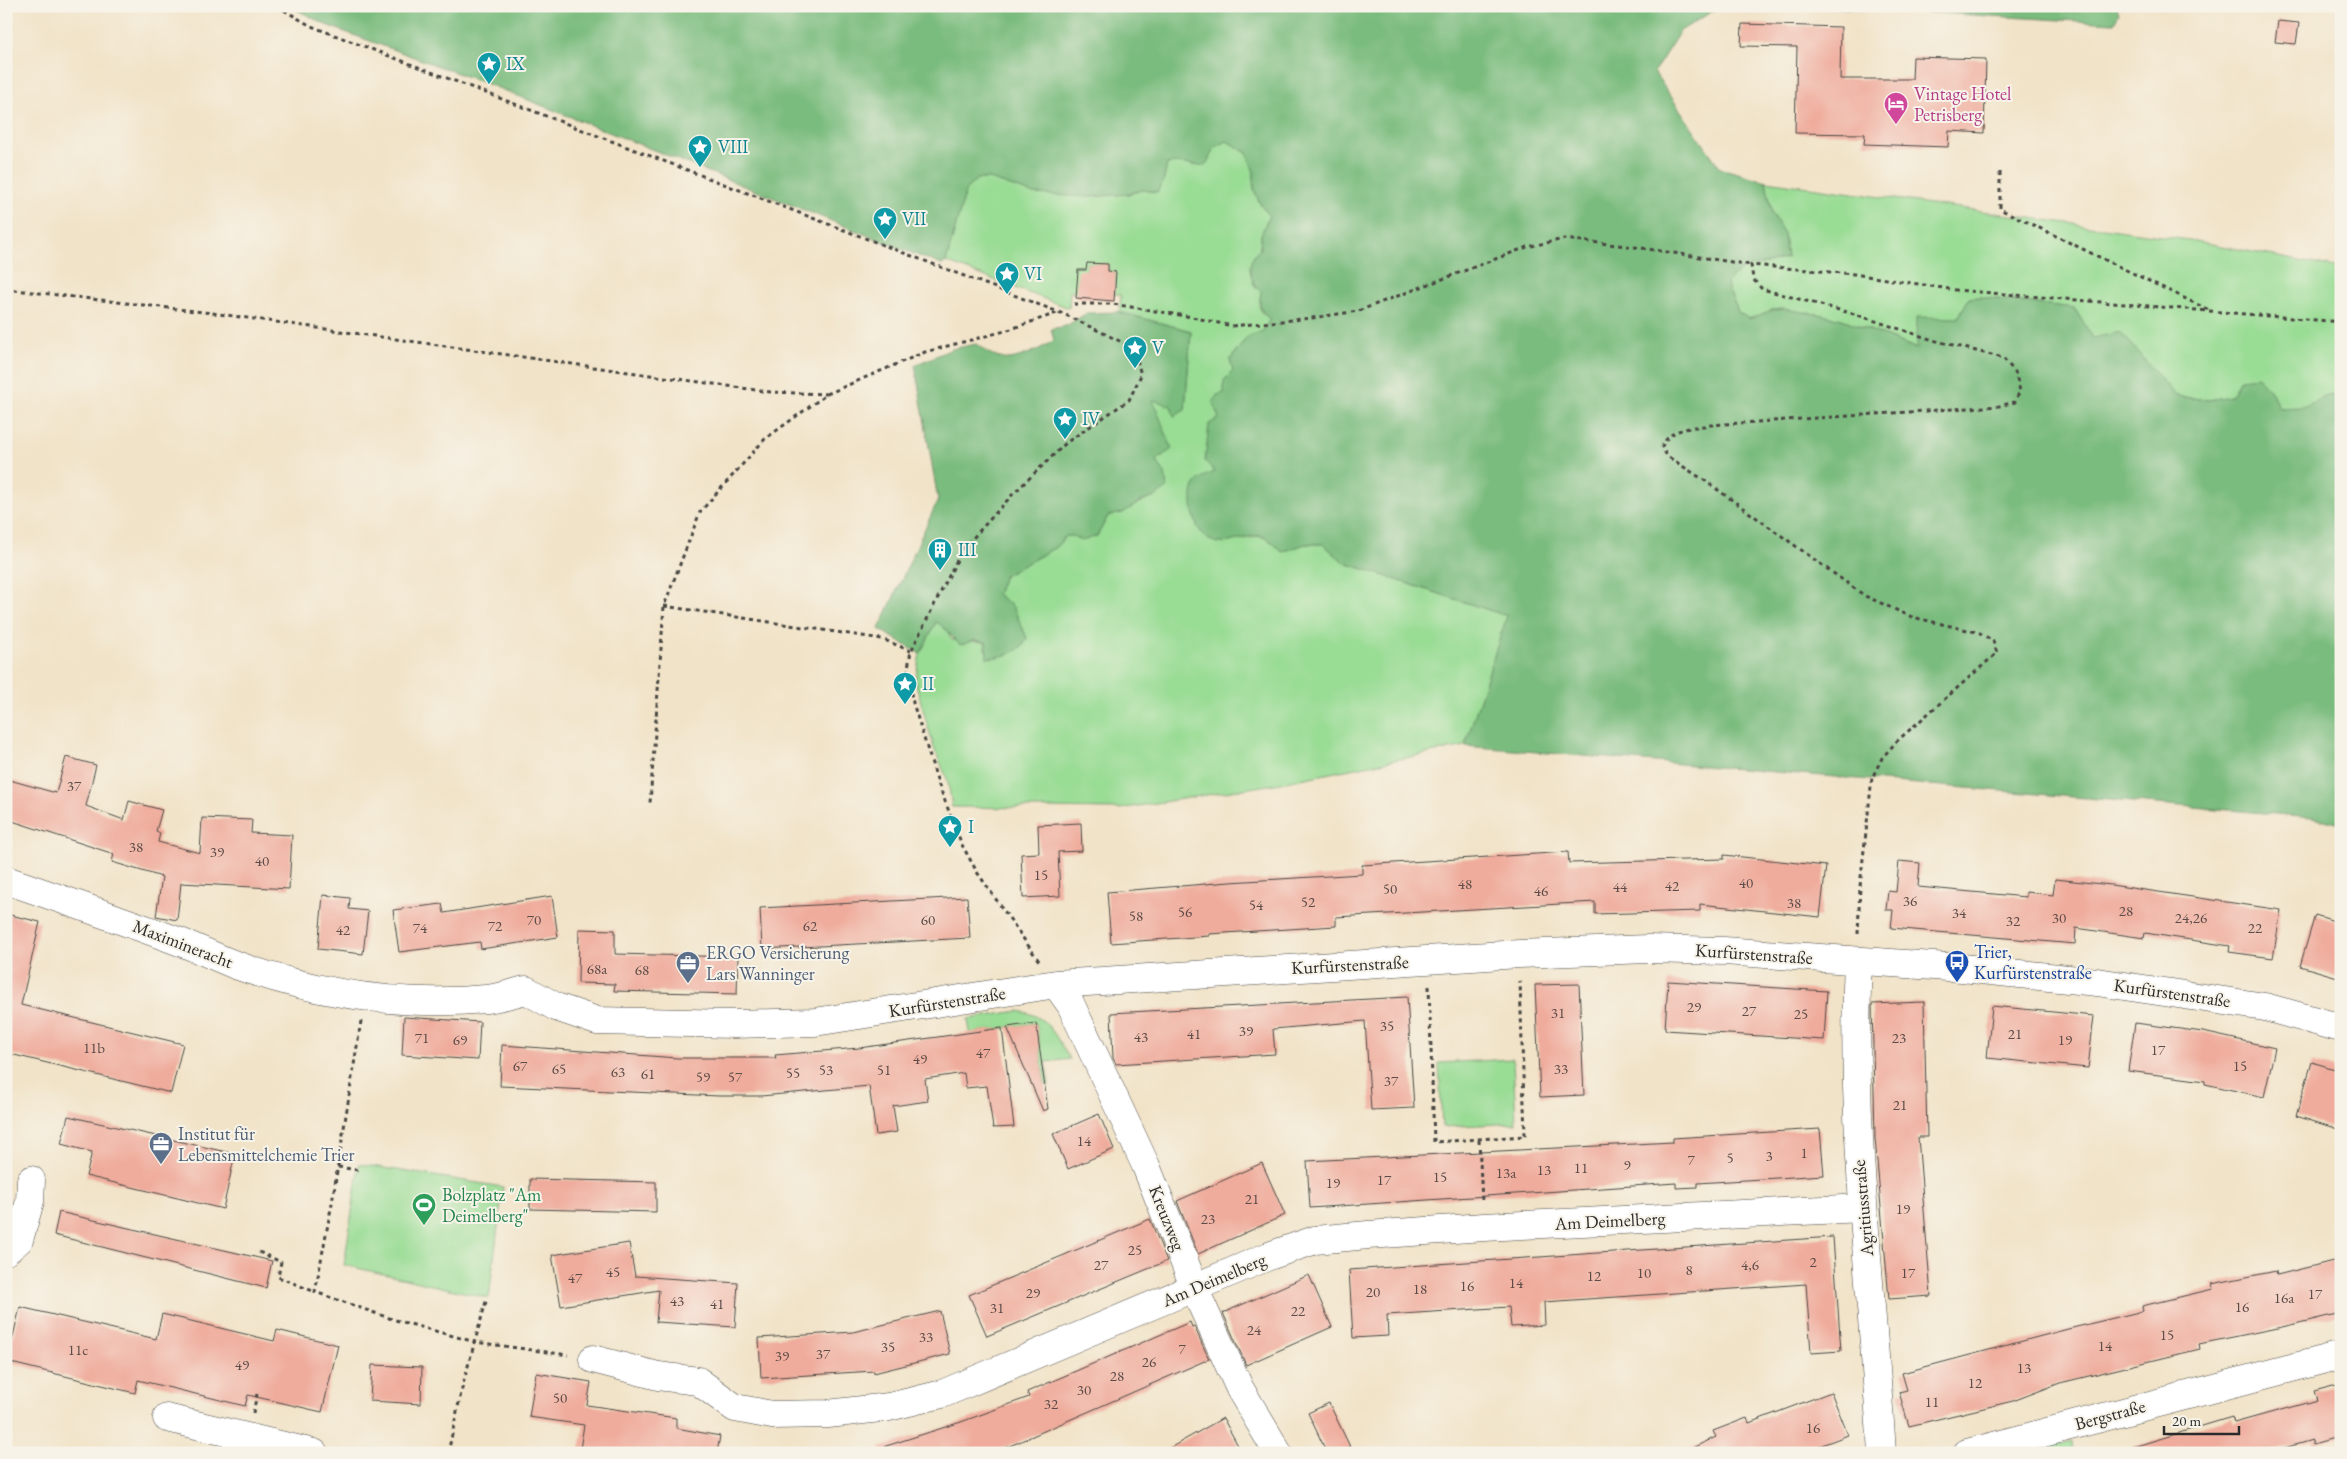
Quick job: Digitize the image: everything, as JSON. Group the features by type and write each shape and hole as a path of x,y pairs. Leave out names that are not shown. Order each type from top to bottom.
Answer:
{"street":[{"name":"Maximineracht","path":"6,880 189,945 233,964 295,983 364,998"},
{"name":"Kurfürstenstraße","path":"364,998 426,1001 486,999 526,990 556,1007 597,1021 734,1024 815,1022 1056,984 1519,954 1648,949 1724,951 1858,949 1962,968 2116,984 2265,1006 2341,1028"},
{"name":"Agritiusstraße","path":"1858,949 1856,1074 1863,1208 1875,1335 1882,1453"},
{"name":"Kreuzweg","path":"1056,984 1071,1005 1146,1166 1194,1288 1240,1389 1278,1453"},
{"path":"6,1251 19,1240 30,1201 31,1180"},
{"name":"Am Deimelberg","path":"593,1359 658,1376 698,1381 735,1408 772,1415 828,1414 889,1407 942,1394 988,1376 1194,1288 1315,1240 1484,1227 1863,1208"},
{"name":"Bergstraße","path":"1967,1453 2341,1355"},
{"path":"168,1418 314,1453"}],"path":[{"path":"277,6 311,26 1058,312 1134,348 1141,374 1129,400 1068,442 1013,494 962,550 911,651 907,673 913,703 944,800 959,838 977,872 1056,984"},
{"path":"2000,172 2000,208 2214,312"},
{"path":"1074,304 1113,304 1192,317 1232,326 1312,318 1358,311 1527,247 1564,239 1635,247 1751,265 1854,274 1956,290 2341,322"},
{"path":"1751,265 1753,279 1762,289 1854,314 1933,340 2003,358 2015,372 2020,391 2015,402 1999,406 1711,425 1675,432 1666,437 1662,447 1667,456 1723,493 1865,596 1912,617 1980,633 1994,641 1997,653 1897,741 1882,758 1872,778 1860,886 1858,949"},
{"path":"6,289 212,313 770,392 827,394"},
{"path":"650,803 664,606 700,512 765,439 827,394 925,352 1038,322 1058,312"},
{"path":"664,606 882,639 911,651"},
{"path":"1430,985 1434,1142 1526,1136 1520,977"},
{"path":"315,1292 354,1071 364,998"},
{"path":"1478,1140 1483,1208"},
{"path":"338,1167 358,1170"},
{"path":"259,1252 281,1262 278,1277 392,1320 476,1342 593,1359"},
{"path":"448,1453 463,1384 487,1298"}],"green space":[{"path":"290,6 1721,6 1680,31 1654,72 1720,168 1766,181 1772,213 1784,234 1787,258 1742,269 1727,282 1738,312 1749,319 1772,310 1783,309 1823,315 1842,319 1917,349 1917,317 1958,318 1969,298 1980,297 2074,308 2093,338 2120,332 2176,396 2209,400 2231,396 2240,379 2258,377 2270,389 2279,408 2303,407 2326,396 2341,395 2341,824 2312,817 1465,746 1507,616 1345,563 1323,544 1305,544 1282,552 1270,540 1261,536 1251,536 1219,543 1205,537 1196,524 1192,494 1194,485 1200,479 1215,472 1205,461 1209,424 1219,418 1213,403 1217,395 1224,393 1224,380 1233,371 1230,360 1247,337 1263,331 1270,319 1261,307 1261,291 1255,287 1250,267 1252,258 1260,249 1261,235 1269,215 1259,202 1254,189 1254,172 1247,153 1227,141 1214,148 1206,165 1167,164 1164,179 1157,192 1142,190 1128,194 1090,197 1034,194 990,179 977,179 966,189 946,262 942,265 493,86 326,25"},
{"path":"1812,6 2119,6 2117,8 2119,13 2114,23"},
{"path":"1227,141 1247,153 1254,172 1254,189 1259,202 1269,215 1261,235 1260,249 1253,256 1262,291 1259,305 1262,313 1270,319 1263,331 1247,337 1230,360 1233,371 1224,393 1215,472 1219,543 1261,536 1272,542 1282,552 1305,544 1323,544 1345,563 1507,616 1465,746 1281,783 1119,809 952,807 948,781 934,748 915,681 920,654 936,622 945,627 952,640 986,642 985,650 1023,646 1027,638 1013,607 997,594 1004,576 1056,547 1066,536 1097,536 1108,516 1155,497 1165,473 1156,460 1153,399 1185,409 1191,331 1119,312 1121,295 1114,294 1116,272 1108,271 1108,264 1087,263 1077,292 1070,292 1069,308 946,262 966,189 977,179 990,179 1034,194 1128,194 1142,190 1157,192 1164,179 1167,164 1180,162 1195,166 1214,148"},
{"path":"1766,181 2196,241 2341,269 2341,395 2326,396 2303,407 2279,408 2270,389 2240,379 2231,396 2209,400 2176,396 2148,367 2093,338 2074,308 1980,297 1969,298 1959,318 1918,349 1842,319 1823,315 1783,309 1772,310 1749,319 1738,312 1727,282 1742,269 1787,258 1784,234 1772,213"},
{"path":"1119,312 1191,331 1185,410 1174,416 1171,406 1153,400 1172,449 1156,460 1165,473 1167,488 1155,497 1140,502 1123,513 1108,516 1097,536 1082,541 1073,536 1066,536 1056,547 1004,576 997,594 1013,607 1027,638 1020,648 1010,654 987,658 986,642 975,640 961,645 936,622 920,654 879,629 938,500 915,365 952,349 976,344 1000,358 1015,358 1038,350 1050,343 1054,340 1051,329 1066,326 1087,313"},
{"path":"1018,1011 1028,1013 1044,1022 1055,1034 1070,1059 1046,1062 1049,1085 1045,1085 1036,1023 970,1033 968,1019"},
{"path":"1513,1059 1516,1123 1442,1127 1439,1063"},
{"name":"Bolzplatz \"Am Deimelberg\"","path":"359,1164 503,1187 489,1298 344,1265"},
{"path":"2072,1441 2073,1453 2025,1453"}],"building":[{"path":"2278,21 2299,23 2296,44 2275,42"},
{"path":"1742,24 1841,27 1840,79 1912,79 1913,57 1986,59 1984,133 1949,131 1948,147 1864,144 1865,134 1795,133 1797,47 1741,46"},
{"path":"1087,263 1108,264 1108,271 1116,272 1114,301 1076,298 1078,270 1086,270"},
{"path":"66,757 96,765 86,806 124,820 129,801 162,810 156,831 160,833 158,842 200,853 202,818 252,820 251,833 292,835 289,889 181,883 177,920 156,916 162,877 112,862 114,854 6,819 6,779 56,793"},
{"path":"1081,823 1082,851 1058,852 1060,896 1023,898 1021,854 1039,853 1038,825"},
{"path":"1568,852 1569,863 1724,859 1724,855 1826,866 1820,917 1700,904 1700,911 1595,914 1595,902 1336,917 1336,926 1209,934 1209,936 1111,943 1107,892 1362,874 1362,865"},
{"path":"1899,861 1920,863 1918,887 2026,897 2026,892 2053,895 2055,879 2111,885 2281,910 2273,958 2229,952 2230,946 2145,933 2144,938 2076,928 2075,944 1891,928 1893,910 1886,910 1888,891 1896,892"},
{"path":"323,895 350,898 349,909 368,911 363,954 318,949"},
{"path":"552,896 558,937 481,949 480,942 399,952 393,910 442,904 444,913"},
{"path":"967,897 970,938 762,949 760,908"},
{"path":"6,914 40,922 21,1005 183,1044 171,1093 6,1053"},
{"path":"2315,915 2341,923 2341,978 2300,966"},
{"path":"579,929 615,930 615,954 738,957 737,994 614,991 615,984 578,983"},
{"path":"1668,981 1827,991 1824,1040 1665,1030"},
{"path":"1579,984 1584,1095 1540,1097 1535,985"},
{"path":"1407,997 1414,1108 1371,1110 1365,1021 1273,1029 1275,1054 1116,1064 1113,1058 1111,1013"},
{"path":"1924,1002 1927,1137 1918,1137 1931,1296 1889,1299 1875,1138 1872,1004"},
{"path":"1992,1006 2094,1016 2088,1068 1987,1058"},
{"path":"404,1017 480,1022 478,1060 402,1055"},
{"path":"1036,1023 1048,1109 1043,1111 1007,1027"},
{"path":"2135,1023 2203,1032 2275,1048 2264,1097 2205,1084 2205,1081 2128,1071"},
{"path":"1002,1028 1014,1127 993,1128 987,1086 966,1088 964,1073 925,1079 928,1101 893,1106 897,1132 876,1135 869,1086 761,1096 719,1096 500,1086 502,1045 677,1058 776,1058 775,1055 859,1048"},
{"path":"2312,1062 2341,1071 2341,1130 2296,1116"},
{"path":"1099,1114 1114,1149 1068,1169 1053,1134"},
{"name":"Institut für Lebensmittelchemie Trier","path":"68,1116 235,1154 223,1209 86,1176 92,1152 61,1144"},
{"path":"1820,1129 1824,1175 1698,1183 1698,1187 1676,1188 1676,1183 1310,1208 1307,1161 1673,1142 1673,1138"},
{"path":"1262,1163 1285,1215 1198,1254 1177,1201"},
{"path":"530,1179 656,1182 656,1212 530,1209"},
{"path":"59,1212 272,1261 266,1288 54,1235"},
{"path":"1150,1219 1167,1261 987,1336 969,1295"},
{"path":"1833,1237 1841,1351 1811,1353 1806,1284 1544,1302 1545,1325 1511,1327 1509,1307 1387,1315 1388,1336 1353,1338 1349,1270"},
{"path":"629,1243 635,1276 738,1283 735,1327 656,1322 659,1290 561,1306 552,1255"},
{"path":"2341,1259 2341,1313 2199,1344 2200,1349 2060,1383 2013,1401 1909,1426 1899,1392 1907,1390 1902,1373 2143,1311 2142,1306 2213,1289 2212,1284 2276,1271 2277,1275"},
{"path":"1309,1275 1332,1327 1246,1365 1223,1313"},
{"path":"20,1307 156,1339 162,1314 274,1341 277,1330 338,1345 322,1412 248,1395 245,1406 138,1380 135,1393 7,1362"},
{"path":"940,1311 950,1354 874,1373 874,1371 761,1378 759,1338 853,1332"},
{"path":"1190,1322 1192,1327 1194,1326 1209,1359 1012,1445 992,1453 881,1453 880,1448 961,1422 1029,1397 1027,1392"},
{"path":"372,1365 422,1367 421,1404 370,1401"},
{"path":"536,1373 591,1382 587,1405 676,1418 676,1428 720,1436 717,1453 606,1453 580,1449 584,1425 529,1417"},
{"path":"2341,1384 2341,1436 2313,1444 2312,1440 2267,1453 2134,1453 2133,1447 2232,1417 2234,1423 2317,1400 2314,1391"},
{"path":"1831,1392 1848,1435 1801,1453 1681,1453 1716,1437 1713,1431 1747,1418 1749,1423"},
{"path":"1329,1403 1353,1453 1327,1453 1308,1413"},
{"path":"1223,1418 1242,1453 1161,1453"}],"place":[{"name":"IX","path":"489,85"},
{"name":"Vintage Hotel Petrisberg","path":"1896,125"},
{"name":"VIII","path":"700,168"},
{"name":"VII","path":"885,240"},
{"name":"VI","path":"1007,295"},
{"name":"V","path":"1135,369"},
{"name":"IV","path":"1065,440"},
{"name":"III","path":"940,571"},
{"name":"II","path":"905,705"},
{"name":"I","path":"950,848"},
{"name":"Trier, Kurfürstenstraße","path":"1957,983"},
{"name":"ERGO Versicherung Lars Wanninger","path":"688,984"},
{"name":"Institut für Lebensmittelchemie Trier","path":"161,1165"},
{"name":"Bolzplatz \"Am Deimelberg\"","path":"424,1226"}]}
